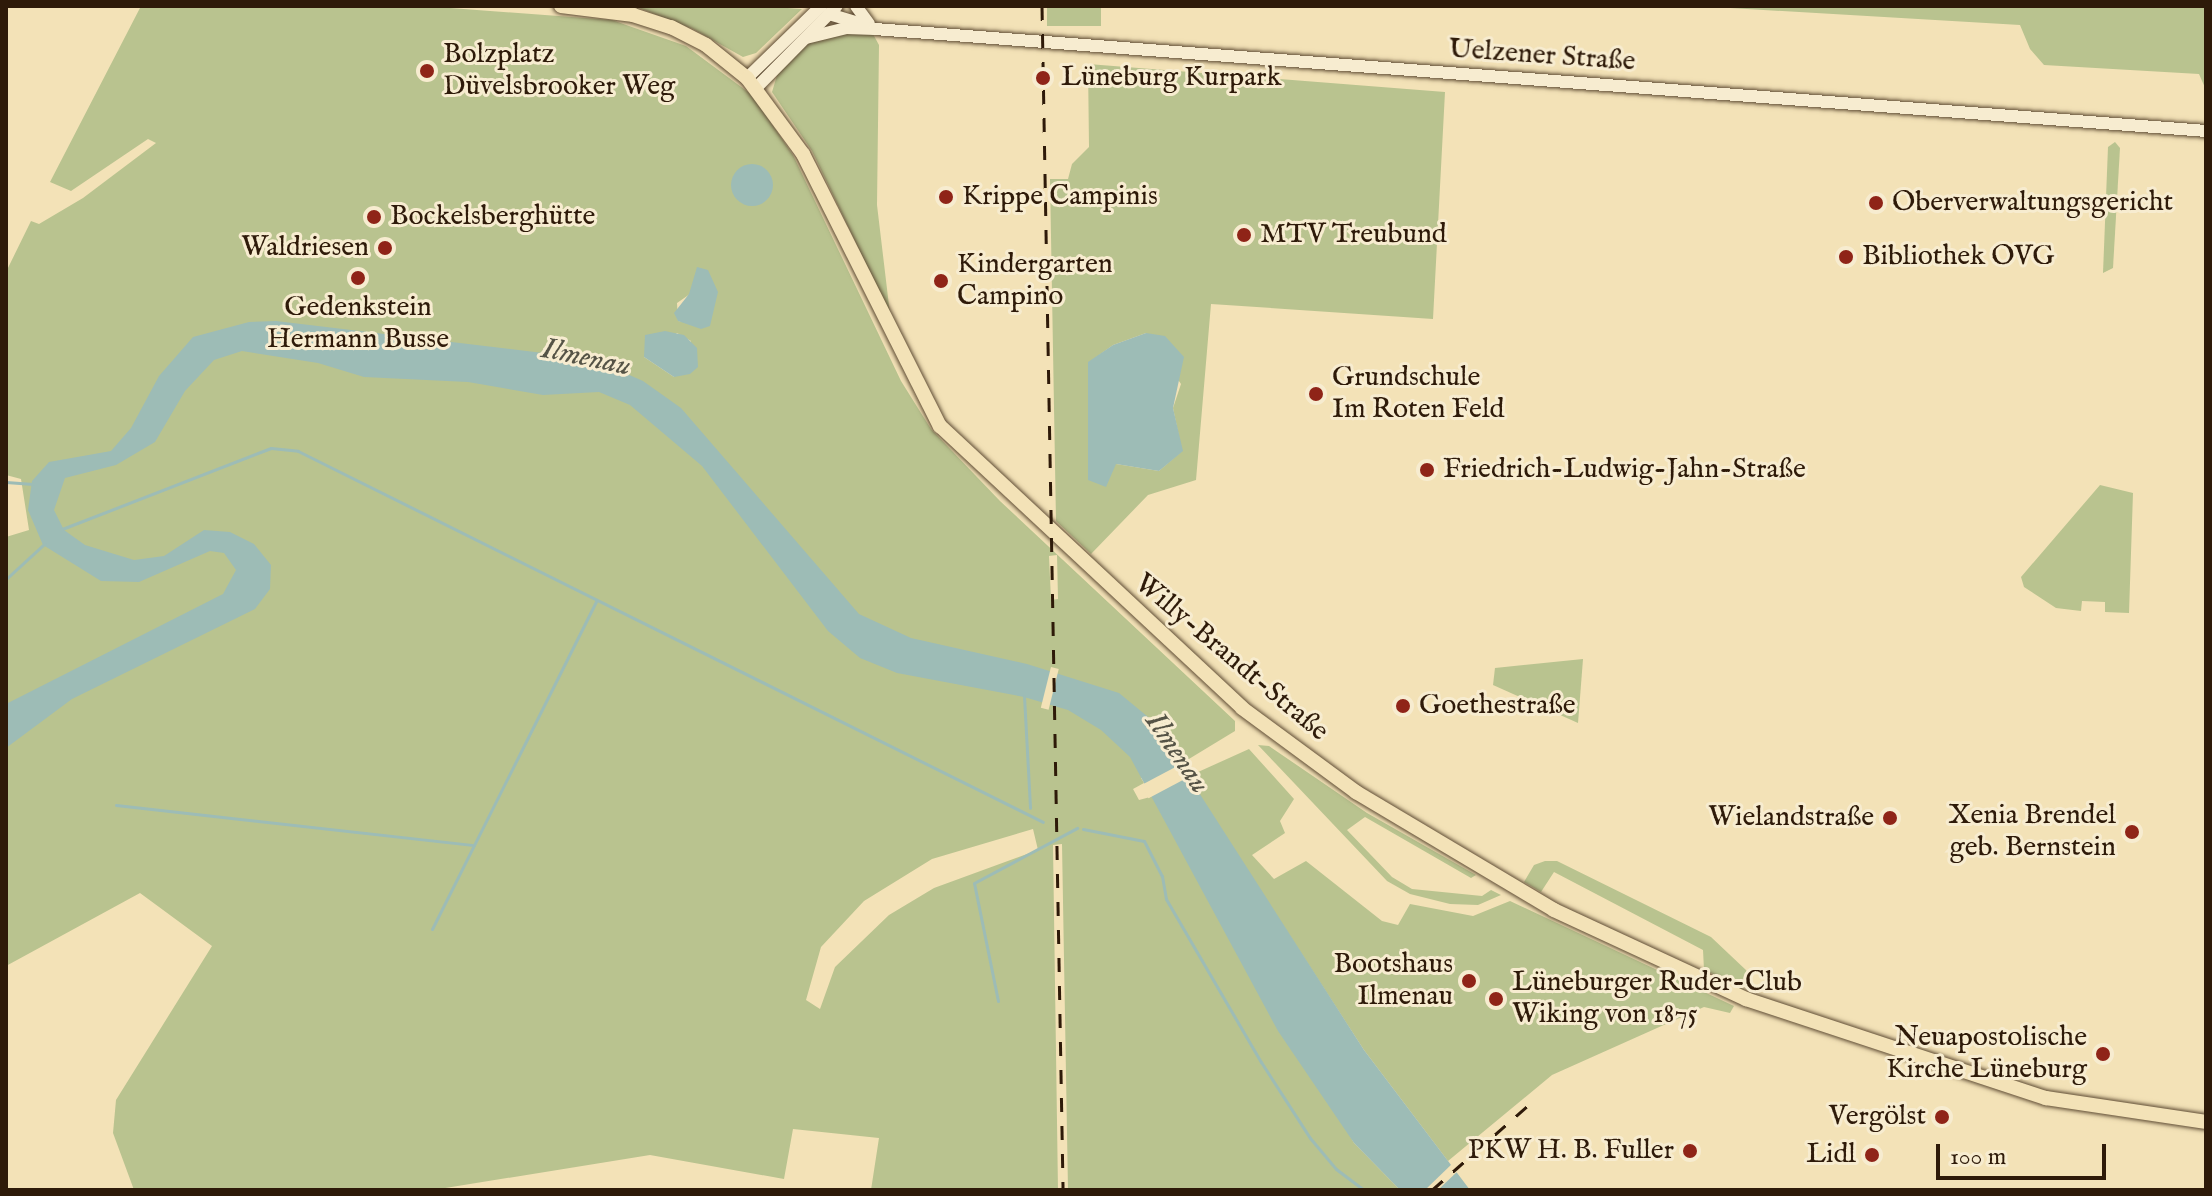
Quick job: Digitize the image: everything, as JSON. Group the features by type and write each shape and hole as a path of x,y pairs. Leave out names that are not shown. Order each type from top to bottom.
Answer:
{"main road":[{"name":"Willy-Brandt-Straße","path":"561,6 633,15 671,27 706,45 751,83 803,154 940,426 1033,518 1242,708 1356,792 1554,910 1746,999 1995,1084 2081,1106 2206,1122"}],"street":[{"path":"856,6 875,29"},
{"path":"751,83 829,9"},
{"path":"829,9 846,28"},
{"path":"751,83 806,38 829,9"},
{"name":"Uelzener Straße","path":"829,9 875,29"},
{"name":"Uelzener Straße","path":"806,38 846,28 875,29 2206,131"}],"green space":[{"path":"141,6 424,6 612,20 686,46 752,95 793,155 901,381 931,429 1000,501 1235,721 1235,731 1179,765 1176,760 1141,778 1144,783 1133,789 1139,800 1154,796 1354,1143 1400,1190 1068,1190 1062,844 1053,845 1058,1190 871,1190 879,1138 793,1129 784,1179 650,1155 433,1190 134,1190 113,1133 116,1100 212,946 140,893 6,966 6,537 29,530 21,479 6,475 6,272 31,221 39,224 83,198 156,143 148,139 71,191 50,182","holes":["690,294 710,326 678,321 677,303","677,333 691,341 674,377 644,357","1057,555 1058,599 1051,600 1049,556","1033,829 1038,850 934,888 889,915 835,967 820,1009 806,1000 821,947 864,901 932,859"]},
{"path":"634,6 802,9 756,53 743,57 693,29"},
{"path":"1047,6 1101,6 1101,26 1047,26"},
{"path":"1697,6 2206,6 2206,90 2199,74 2044,65 2030,49 2020,25"},
{"path":"873,34 879,45 877,205 890,314 812,151 772,92 778,72 812,39"},
{"name":"MTV Treubund","path":"1088,64 1445,92 1433,319 1211,304 1196,480 1148,495 1091,554 1056,521 1050,179 1068,179 1072,164 1089,147","holes":["1146,333 1181,384 1173,408 1182,451 1159,471 1116,464 1088,363 1113,345"]},
{"path":"2115,142 2120,148 2113,268 2103,273 2108,147"},
{"path":"2100,485 2133,493 2129,613 2105,612 2105,602 2082,601 2081,611 2056,608 2024,587 2021,577"},
{"path":"1583,659 1578,723 1493,685 1495,668"},
{"path":"1258,745 1269,746 1367,813 1476,875 1471,878 1365,817 1347,830 1392,877 1412,889 1482,896 1491,890 1501,895 1478,905 1450,904 1410,894 1387,881"},
{"path":"1249,749 1294,799 1280,821 1285,833 1252,855 1274,879 1306,861 1382,921 1398,925 1410,904 1473,916 1510,901 1734,1006 1730,1013 1704,1007 1552,1075 1448,1161 1364,1050 1187,777"},
{"path":"1557,861 1711,937 1747,971 1741,986 1704,970 1703,950 1554,872 1541,892 1524,882 1534,865"}],"water":[{"path":"752,164 767,170 773,185 767,200 752,206 737,200 731,185 737,170"},
{"path":"697,267 708,270 718,292 710,326 701,329 678,321 674,313 689,294"},
{"path":"276,321 593,359 643,381 681,408 859,614 911,638 1027,664 1119,693 1153,721 1364,1050 1470,1190 1400,1190 1354,1143 1278,1031 1130,757 1101,730 1068,710 1024,697 897,673 860,658 828,631 702,466 630,405 599,392 543,395 468,382 364,377 318,363 242,351 214,360 185,391 155,442 116,465 65,478 54,510 64,530 85,545 134,560 164,556 204,530 230,532 254,544 271,565 270,589 255,609 72,699 6,748 6,704 223,594 236,570 224,553 210,551 139,582 101,581 43,545 28,510 32,481 49,462 111,451 131,428 159,376 193,337 249,322"},
{"path":"665,331 684,335 697,348 698,367 690,374 674,377 644,357 645,335"},
{"path":"1146,333 1165,336 1184,357 1173,408 1183,451 1159,471 1116,464 1106,487 1088,480 1088,362 1113,345"}],"pier":[{"path":"1051,667 1059,669 1049,710 1041,708"},
{"path":"1183,763 1190,776 1149,798 1142,785"},
{"path":"1454,1162 1460,1169 1438,1190 1425,1190"}],"waterway":[{"path":"62,529 271,448 298,451 1043,822"},
{"path":"6,482 33,484"},
{"path":"6,579 44,544"},
{"path":"432,929 596,602"},
{"path":"1024,696 1030,808"},
{"path":"116,805 474,845"},
{"path":"998,1001 974,883 1077,828"},
{"path":"1083,829 1144,841 1162,876 1166,899 1261,1062 1310,1138 1336,1169 1364,1190"}],"railway":[{"path":"1042,6 1063,1190"},
{"path":"1432,1190 1534,1100"}],"place":[{"name":"Bolzplatz Düvelsbrooker Weg","path":"427,71"},
{"name":"Lüneburg Kurpark","path":"1043,78"},
{"name":"Krippe Campinis","path":"946,197"},
{"name":"Oberverwaltungsgericht","path":"1876,203"},
{"name":"Bockelsberghütte","path":"374,217"},
{"name":"MTV Treubund","path":"1244,235"},
{"name":"Waldriesen","path":"385,248"},
{"name":"Bibliothek OVG","path":"1846,257"},
{"name":"Gedenkstein Hermann Busse","path":"358,278"},
{"name":"Kindergarten Campino","path":"941,281"},
{"name":"Grundschule Im Roten Feld","path":"1316,394"},
{"name":"Friedrich-Ludwig-Jahn-Straße","path":"1427,470"},
{"name":"Goethestraße","path":"1403,706"},
{"name":"Wielandstraße","path":"1890,818"},
{"name":"Xenia Brendel geb. Bernstein","path":"2132,832"},
{"name":"Bootshaus Ilmenau","path":"1469,981"},
{"name":"Lüneburger Ruder-Club Wiking von 1875","path":"1496,999"},
{"name":"Neuapostolische Kirche Lüneburg","path":"2103,1054"},
{"name":"Vergölst","path":"1942,1117"},
{"name":"PKW H. B. Fuller","path":"1690,1151"},
{"name":"Lidl","path":"1872,1155"}],"water label":[{"name":"Ilmenau","path":"586,358"},
{"name":"Ilmenau","path":"1177,753"}]}
